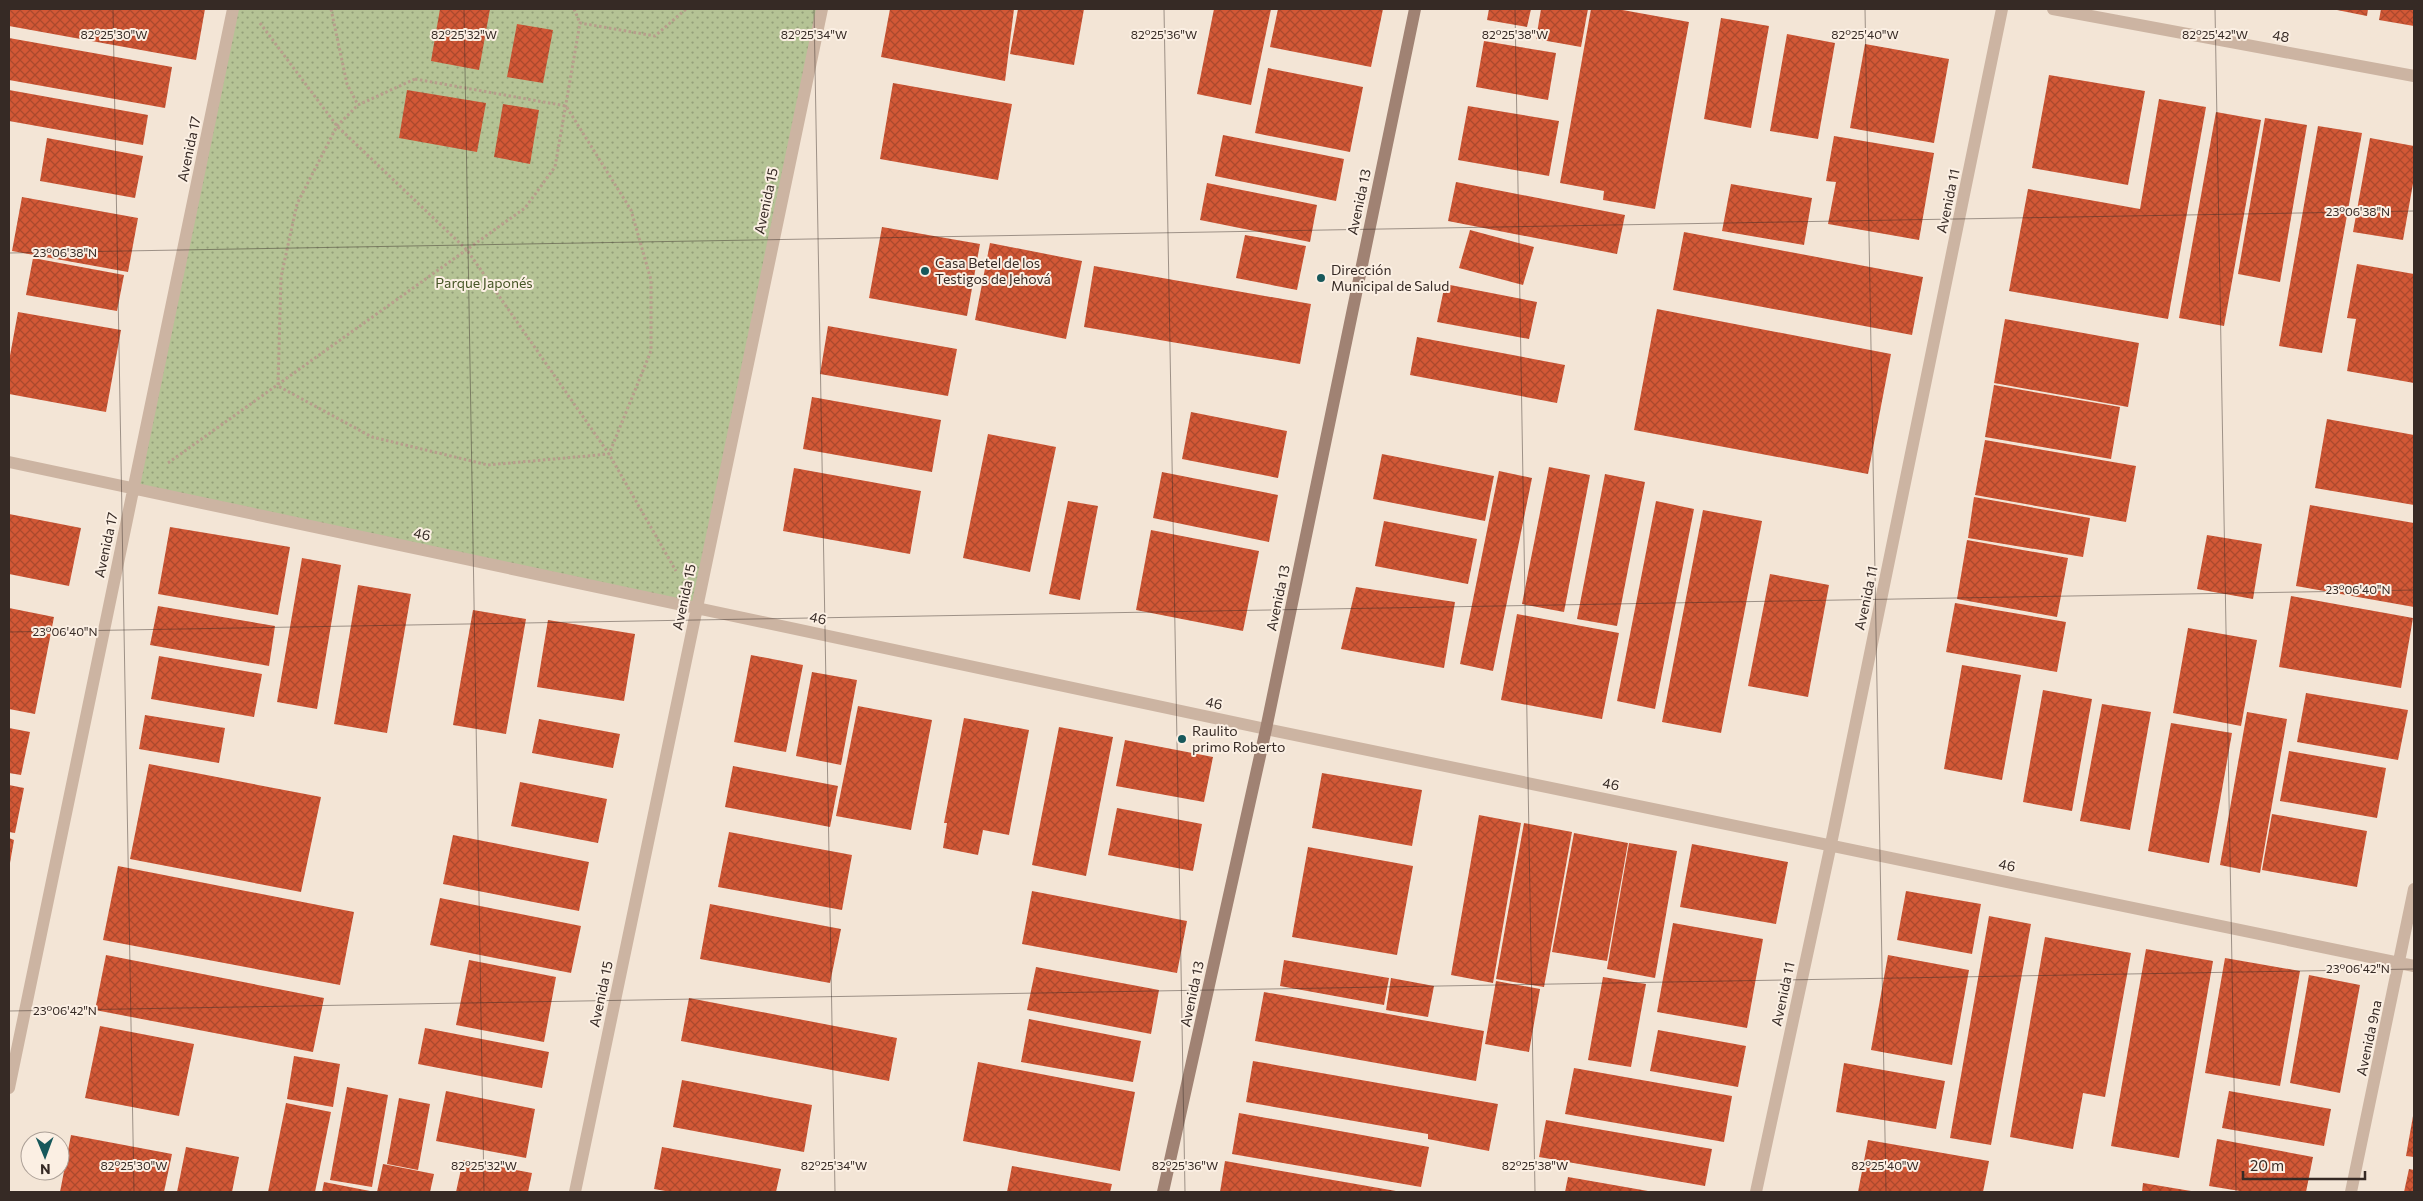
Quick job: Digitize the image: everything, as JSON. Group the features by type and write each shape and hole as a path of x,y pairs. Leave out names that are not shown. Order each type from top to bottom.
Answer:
{"street":[{"name":"Avenida 17","path":"9,1088 233,9"},
{"name":"Avenida 15","path":"575,1192 822,9"},
{"name":"Avenida 13","path":"1163,1192 1266,729 1414,9"},
{"name":"Avenida 11","path":"1756,1192 1831,844 2002,9"},
{"name":"48","path":"2053,9 2414,76"},
{"name":"46","path":"9,462 1266,729 1831,844 2414,966"},
{"name":"Avenida 9na","path":"2351,1192 2401,963 2414,889"}],"path":[{"path":"330,9 347,84 358,105"},
{"path":"133,488 525,208 555,167 580,22 574,9"},
{"path":"580,22 655,36 686,9"},
{"path":"255,17 337,126 467,250 609,454 697,608"},
{"path":"278,386 281,277 297,204 337,126 358,105 415,79 566,106 631,210 651,280 652,350 609,454"},
{"path":"278,386 372,437 488,464 609,454"}],"green space":[{"name":"Parque Japonés","path":"233,9 822,9 697,608 133,488"}],"building":[{"path":"9,9 205,9 196,60 9,26"},
{"path":"440,9 490,9 479,70 431,61"},
{"path":"890,9 1014,9 1005,81 881,57"},
{"path":"1018,9 1084,9 1074,65 1010,54"},
{"path":"1214,9 1271,9 1251,105 1197,94"},
{"path":"1278,9 1383,9 1371,67 1270,47"},
{"path":"1489,9 1531,9 1527,27 1487,20"},
{"path":"1541,9 1588,9 1581,47 1536,39"},
{"path":"1591,9 1617,9 1689,22 1655,209 1603,200 1604,191 1560,183"},
{"path":"2332,9 2368,9 2367,16"},
{"path":"2381,9 2414,9 2414,26 2379,20"},
{"path":"1721,18 1769,26 1751,128 1704,119"},
{"path":"517,24 553,30 543,83 507,77"},
{"path":"1787,34 1835,43 1818,139 1770,131"},
{"path":"9,38 172,67 165,108 9,80"},
{"path":"1484,41 1556,53 1548,100 1476,87"},
{"path":"1865,44 1949,59 1934,143 1850,128"},
{"path":"1268,68 1363,87 1350,152 1255,133"},
{"path":"2049,75 2145,91 2128,185 2032,168"},
{"path":"893,83 1012,104 998,180 880,159"},
{"path":"9,90 148,115 143,145 9,121"},
{"path":"407,90 486,103 477,152 399,138"},
{"path":"2159,99 2206,107 2168,319 2009,291 2028,189 2140,209"},
{"path":"503,104 539,110 530,164 494,157"},
{"path":"1468,106 1559,121 1549,176 1458,160"},
{"path":"2216,112 2261,120 2224,326 2179,318"},
{"path":"2265,118 2307,125 2280,282 2238,274"},
{"path":"2318,126 2362,133 2322,353 2279,346"},
{"path":"1223,135 1344,159 1336,201 1215,176"},
{"path":"1834,136 1934,153 1919,240 1828,224 1836,182 1826,181"},
{"path":"47,138 143,156 135,198 40,181"},
{"path":"2370,138 2414,146 2414,178 2403,240 2353,232"},
{"path":"1456,182 1625,215 1617,254 1448,221"},
{"path":"1207,183 1317,205 1310,242 1200,220"},
{"path":"1731,184 1812,198 1804,245 1722,231"},
{"path":"22,197 138,218 128,272 12,251"},
{"name":"Casa Betel de los Testigos de Jehová","path":"882,227 980,244 967,316 869,298"},
{"path":"1470,230 1534,247 1523,285 1459,268"},
{"path":"1684,232 1923,277 1912,335 1673,290"},
{"path":"1245,235 1306,246 1297,290 1236,278"},
{"path":"990,243 1082,261 1066,339 975,320"},
{"path":"33,258 124,275 117,311 26,295"},
{"path":"2357,264 2414,274 2414,383 2347,371 2356,319 2347,318"},
{"path":"1094,266 1311,304 1300,364 1084,327"},
{"path":"1445,284 1537,302 1529,339 1437,322"},
{"path":"1657,309 1891,354 1868,474 1634,430"},
{"path":"18,312 121,330 106,412 9,394 9,361"},
{"path":"2005,319 2139,343 2128,407 1994,383"},
{"path":"828,326 957,349 948,396 820,374"},
{"path":"1417,337 1565,365 1557,403 1410,375"},
{"path":"1994,385 2120,407 2111,459 1985,437"},
{"path":"812,397 941,420 932,472 803,449"},
{"path":"1191,412 1287,431 1278,478 1182,459"},
{"path":"2327,419 2414,435 2414,505 2315,488"},
{"path":"988,434 1056,447 1030,572 963,558"},
{"path":"1985,440 2136,466 2126,522 1975,495"},
{"path":"1382,454 1494,476 1485,521 1373,499"},
{"path":"1549,467 1590,475 1564,612 1522,604"},
{"path":"794,468 921,491 910,554 783,531"},
{"path":"1499,471 1532,478 1493,671 1460,664"},
{"path":"1162,472 1278,495 1269,542 1153,518"},
{"path":"1605,474 1645,482 1617,626 1577,619"},
{"path":"1974,497 2090,518 2083,557 1968,538"},
{"path":"1068,501 1098,506 1080,600 1049,594"},
{"path":"1656,501 1694,509 1655,709 1617,701"},
{"path":"2310,505 2414,523 2414,607 2296,586"},
{"path":"1703,510 1762,521 1721,733 1662,722"},
{"path":"9,514 81,528 69,586 9,574"},
{"path":"1384,521 1477,539 1468,584 1375,566"},
{"path":"170,527 290,547 278,615 158,594"},
{"path":"1151,530 1259,551 1243,631 1136,610"},
{"path":"2207,535 2262,544 2253,599 2197,589"},
{"path":"1967,540 2068,558 2057,617 1957,599"},
{"path":"302,558 341,565 317,709 277,702"},
{"path":"1770,574 1829,585 1808,697 1748,686"},
{"path":"358,585 411,594 387,733 334,724"},
{"path":"1356,587 1455,602 1444,668 1341,649"},
{"path":"2291,596 2413,618 2401,688 2279,667"},
{"path":"1955,603 2066,622 2057,672 1946,652"},
{"path":"158,606 275,626 269,666 150,645"},
{"path":"9,608 54,617 35,714 9,709"},
{"path":"473,610 526,619 506,734 453,725"},
{"path":"1517,614 1619,633 1602,719 1501,700"},
{"path":"548,620 635,634 624,701 537,687"},
{"path":"2188,628 2257,640 2241,726 2173,713"},
{"path":"751,655 803,665 786,752 734,742"},
{"path":"159,656 262,674 254,717 151,699"},
{"path":"1962,665 2021,675 2002,780 1944,769"},
{"path":"812,672 857,680 841,765 796,756"},
{"path":"2043,690 2092,699 2072,811 2023,802"},
{"path":"2306,693 2408,710 2398,760 2297,742"},
{"path":"2102,704 2151,712 2130,830 2080,821"},
{"path":"858,706 932,720 911,830 836,816"},
{"path":"2247,712 2287,719 2260,873 2220,865"},
{"path":"145,715 225,728 219,763 139,749"},
{"path":"964,718 1029,730 1009,835 983,830 978,855 943,848 947,823 944,823"},
{"path":"539,719 620,734 613,768 532,753"},
{"path":"2171,723 2232,733 2209,863 2148,851"},
{"path":"1059,727 1113,737 1086,876 1032,865"},
{"path":"9,728 30,732 21,775 9,773"},
{"path":"1125,740 1213,757 1204,802 1116,786"},
{"path":"2289,751 2386,768 2377,818 2280,801"},
{"path":"149,764 321,797 301,892 130,859"},
{"path":"733,766 838,786 830,827 725,807"},
{"path":"1322,773 1422,790 1412,846 1312,828"},
{"path":"520,782 607,799 598,843 511,826"},
{"path":"9,785 24,788 15,833 9,832"},
{"path":"1117,808 1202,824 1193,871 1108,855"},
{"path":"2272,814 2367,831 2357,887 2262,870"},
{"path":"1479,815 1521,823 1493,983 1451,975"},
{"path":"1524,823 1572,832 1544,987 1496,979"},
{"path":"729,832 852,855 842,910 718,887"},
{"path":"1574,833 1628,843 1607,961 1552,952"},
{"path":"453,835 589,862 579,911 443,884"},
{"path":"9,838 14,840 10,863 9,863"},
{"path":"1629,843 1677,851 1655,978 1607,969"},
{"path":"1692,844 1788,862 1776,924 1680,907"},
{"path":"1308,847 1413,866 1397,955 1292,937"},
{"path":"118,866 354,912 340,985 103,940"},
{"path":"1032,891 1187,921 1177,973 1022,944"},
{"path":"1906,891 1981,904 1972,954 1897,940"},
{"path":"440,898 581,926 571,973 430,945"},
{"path":"710,904 841,929 830,983 700,959"},
{"path":"1989,916 2031,924 1991,1145 1950,1138"},
{"path":"1673,923 1763,939 1747,1028 1657,1012"},
{"path":"2045,937 2131,953 2105,1097 2083,1093 2073,1149 2010,1137"},
{"path":"2146,949 2213,961 2179,1158 2111,1146"},
{"path":"106,955 324,998 313,1052 95,1010"},
{"path":"1888,955 1969,970 1952,1065 1871,1050"},
{"path":"2225,958 2300,971 2280,1086 2205,1073"},
{"path":"469,960 556,977 544,1042 456,1025"},
{"path":"1284,960 1389,978 1384,1005 1280,986"},
{"path":"1036,967 1159,990 1151,1034 1027,1010"},
{"path":"2309,975 2360,985 2340,1093 2290,1083"},
{"path":"1603,977 1646,984 1631,1067 1588,1060"},
{"path":"1391,978 1434,986 1428,1017 1386,1010"},
{"path":"1496,981 1540,989 1529,1052 1485,1044"},
{"path":"1264,992 1484,1031 1476,1081 1255,1041"},
{"path":"689,998 897,1038 889,1081 681,1041"},
{"path":"1029,1019 1141,1041 1133,1082 1021,1062"},
{"path":"100,1026 194,1044 179,1116 85,1098"},
{"path":"425,1028 549,1052 542,1088 418,1064"},
{"path":"1658,1030 1746,1046 1738,1087 1650,1071"},
{"path":"294,1056 340,1064 333,1107 287,1099"},
{"path":"1253,1061 1498,1104 1489,1151 1428,1139 1428,1134 1246,1102"},
{"path":"978,1062 1135,1092 1120,1171 963,1141"},
{"path":"1844,1063 1945,1081 1936,1129 1836,1112"},
{"path":"1574,1068 1732,1096 1724,1142 1565,1114"},
{"path":"682,1080 812,1105 804,1152 673,1127"},
{"path":"347,1087 388,1095 372,1187 330,1180"},
{"path":"446,1091 535,1109 526,1158 436,1141"},
{"path":"2229,1091 2331,1109 2324,1146 2222,1128"},
{"path":"399,1098 430,1104 418,1170 387,1164"},
{"path":"286,1103 331,1112 315,1192 268,1192"},
{"path":"1239,1113 1429,1147 1421,1187 1232,1154"},
{"path":"2414,1117 2414,1157 2406,1156"},
{"path":"1546,1120 1712,1149 1705,1186 1539,1157"},
{"path":"71,1135 172,1154 164,1192 60,1192 62,1181 70,1181"},
{"path":"2217,1139 2313,1157 2306,1192 2246,1192 2209,1186"},
{"path":"1868,1140 1989,1161 1983,1192 1858,1192"},
{"path":"186,1147 239,1157 232,1192 177,1192"},
{"path":"662,1147 781,1169 776,1192 671,1192 654,1189"},
{"path":"463,1160 532,1173 528,1192 456,1192"},
{"path":"1225,1161 1396,1191 1396,1192 1220,1192"},
{"path":"383,1164 434,1174 430,1192 377,1192"},
{"path":"1012,1166 1112,1184 1110,1192 1007,1192"},
{"path":"2409,1169 2414,1170 2414,1192 2404,1192"},
{"path":"1568,1177 1648,1191 1648,1192 1565,1192"},
{"path":"324,1182 370,1191 322,1192"},
{"path":"2143,1183 2191,1191 2191,1192 2142,1192"}],"place":[{"name":"Casa Betel de los Testigos de Jehová","path":"925,271"},
{"name":"Dirección Municipal de Salud","path":"1321,278"},
{"name":"Raulito primo Roberto","path":"1182,739"}]}
